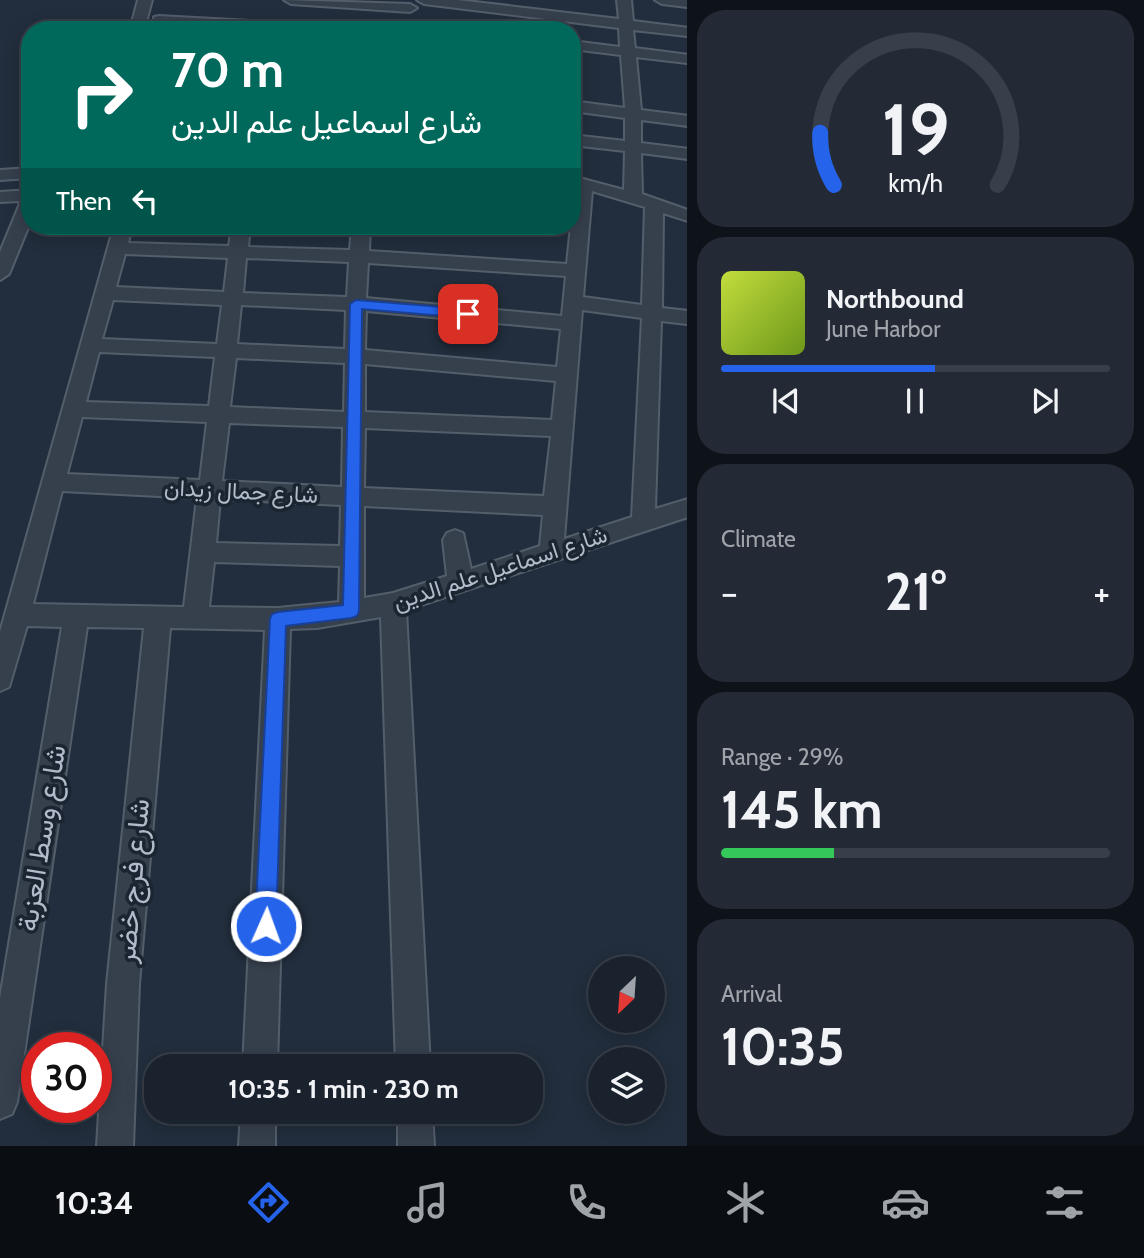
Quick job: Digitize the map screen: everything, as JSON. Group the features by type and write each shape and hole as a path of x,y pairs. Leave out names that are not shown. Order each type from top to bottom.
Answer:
{"street":[{"path":"291,0 412,4 406,21"},
{"path":"424,0 549,21"},
{"path":"565,0 565,21"},
{"path":"624,0 633,114 633,197"},
{"path":"662,0 687,3"},
{"path":"139,21 145,1 163,2 158,21"},
{"path":"581,24 627,24 687,32"},
{"path":"581,46 687,59"},
{"path":"581,107 687,121"},
{"path":"581,141 687,154"},
{"path":"0,175 21,174"},
{"path":"581,184 633,197 687,216"},
{"path":"0,197 21,196"},
{"path":"643,522 654,204"},
{"path":"0,274 21,223"},
{"path":"0,678 121,235"},
{"path":"195,617 241,235"},
{"path":"351,611 353,420 360,235"},
{"path":"551,552 576,271 576,235"},
{"path":"117,248 358,256 576,271"},
{"path":"105,293 356,304 571,323"},
{"path":"573,302 687,318"},
{"path":"92,345 355,357 567,375"},
{"path":"73,409 562,428"},
{"name":"شارع جمال زيدان","path":"52,482 555,506"},
{"name":"شارع اسماعيل علم الدين","path":"17,615 278,619 317,617 393,604 687,508"},
{"path":"455,540 460,583"},
{"path":"203,552 351,556"},
{"path":"393,604 412,1054"},
{"name":"شارع وسط العزبة","path":"0,1102 76,616"},
{"name":"شارع فرج خضر","path":"115,1146 123,984 158,617"},
{"path":"260,1054 278,619"},
{"path":"257,1146 258,1124"},
{"path":"415,1124 416,1146"}],"route":[{"path":"266,926 278,619 317,617 351,611 356,304 468,314"}]}
